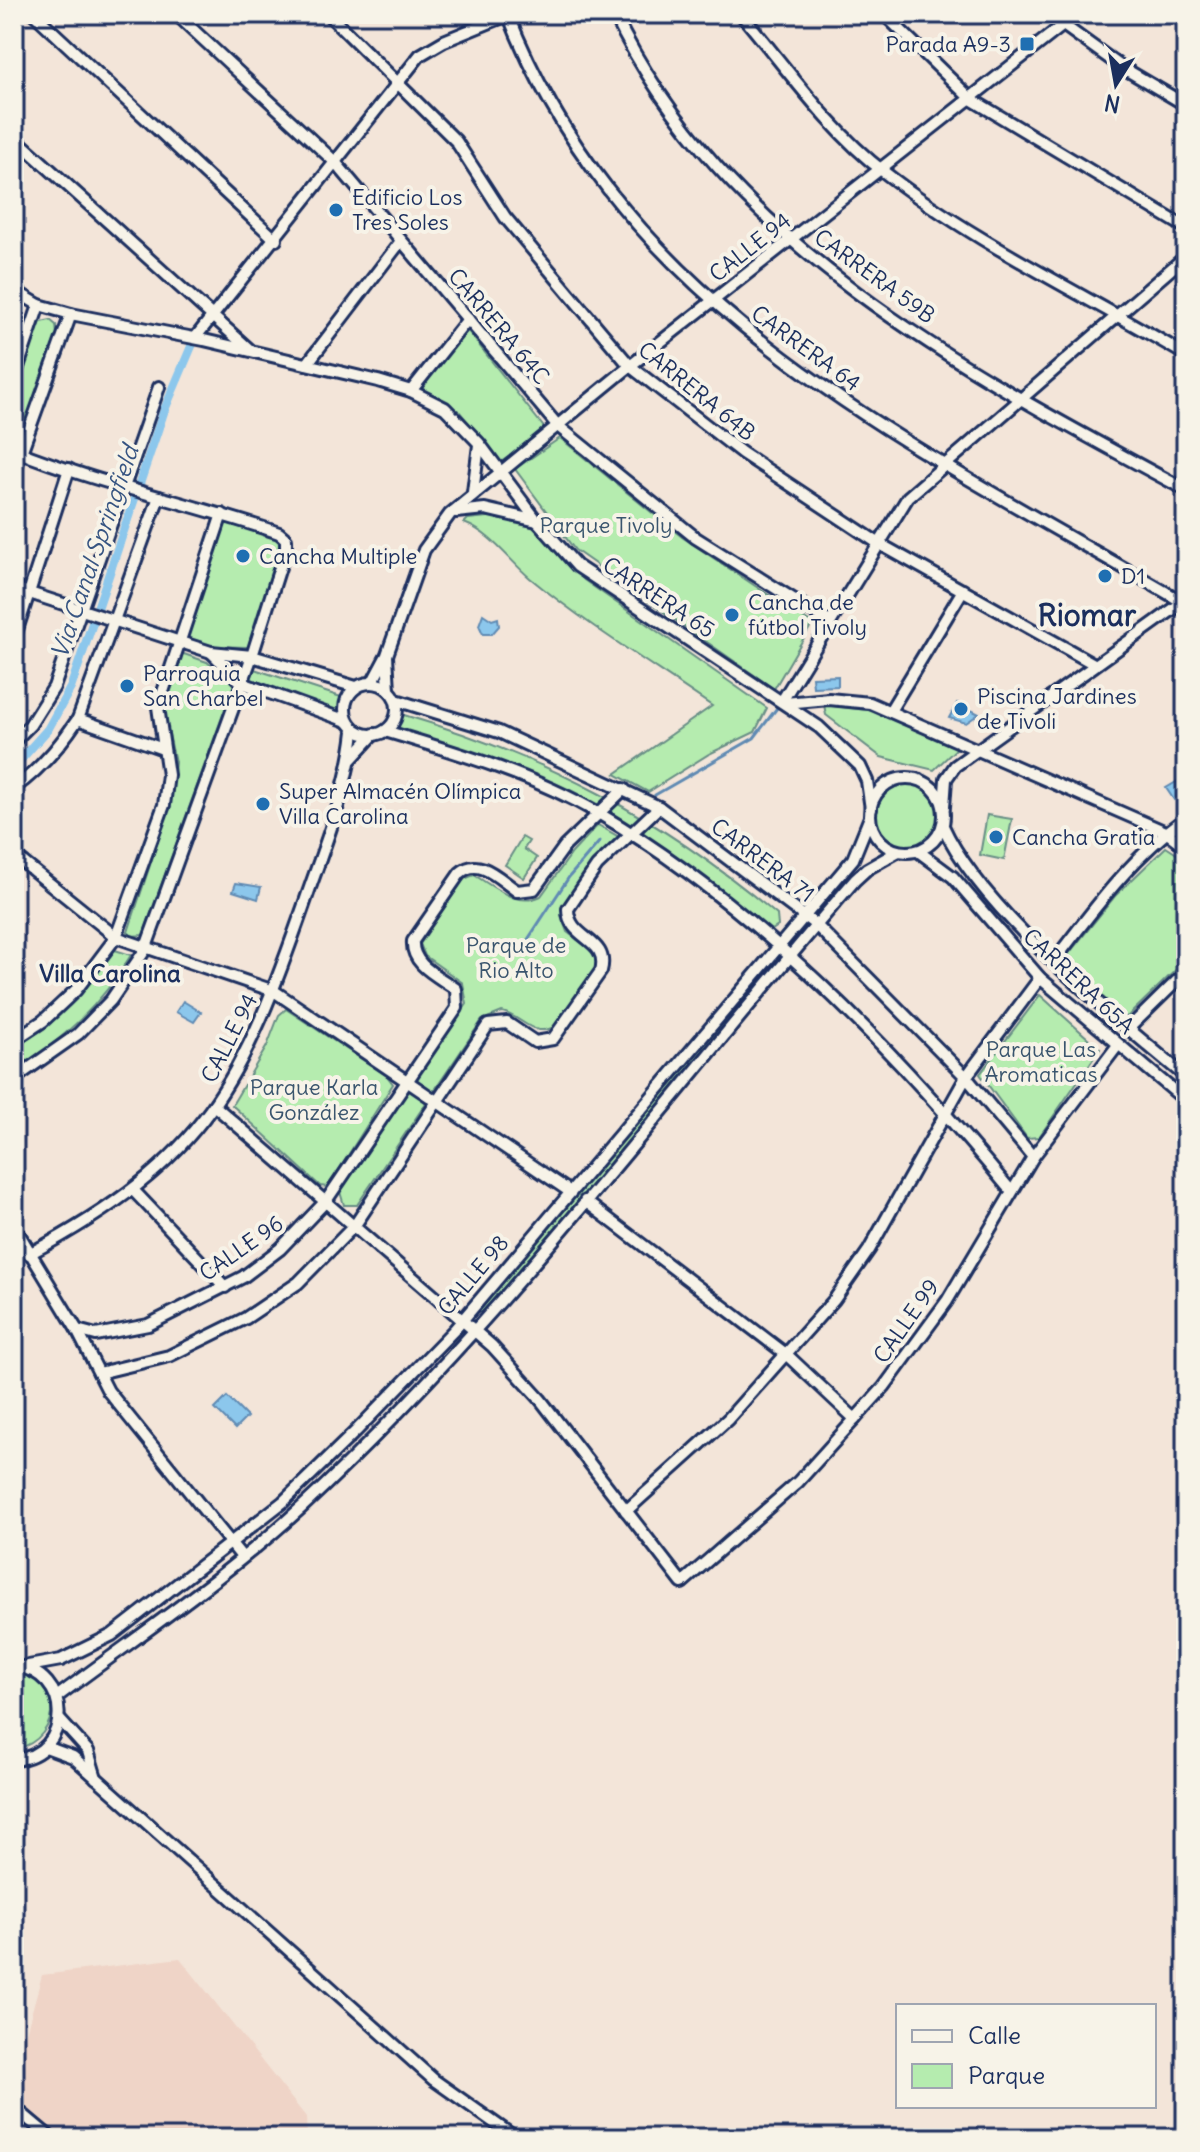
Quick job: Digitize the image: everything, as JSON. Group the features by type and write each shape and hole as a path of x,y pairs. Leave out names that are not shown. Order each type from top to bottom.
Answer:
{"street":[{"path":"34,14 276,240"},
{"name":"CARRERA 64C","path":"176,14 335,162 558,426 696,538 828,621"},
{"name":"CARRERA 64B","path":"328,14 456,141 505,217 630,366 742,453 878,543 1094,664"},
{"path":"195,338 276,240 420,55 509,14"},
{"name":"CARRERA 64","path":"509,14 537,79 588,166 627,214 713,302 822,389 1185,602"},
{"name":"CARRERA 59B","path":"614,14 680,121 738,189 792,240 883,312 1020,397 1186,490"},
{"path":"741,14 825,114 881,170 940,213 1186,355"},
{"path":"884,14 971,99 1186,228"},
{"path":"1048,14 1120,66 1186,105"},
{"name":"CALLE 94","path":"372,683 387,655 424,550 450,514 630,366 1077,14"},
{"path":"14,137 252,351"},
{"path":"307,364 401,241"},
{"path":"783,702 828,621 908,497 1186,256"},
{"name":"CARRERA 65","path":"14,290 39,305 71,314 307,364 411,391 445,408 479,443 537,521 594,580 783,702"},
{"path":"14,379 39,305"},
{"path":"14,472 17,452 71,314"},
{"path":"411,391 468,319"},
{"path":"14,741 30,725 54,687 85,613 129,490 159,387"},
{"path":"472,495 479,443"},
{"path":"14,1079 78,1034 111,1000 145,950 252,656 286,548 286,539 222,514 129,490 17,452"},
{"path":"14,639 69,469"},
{"path":"504,513 516,493"},
{"path":"14,788 32,775 62,744 78,719 109,620 159,497"},
{"path":"450,514 475,508 537,521"},
{"path":"14,1040 43,1021 76,990 116,937 164,805 168,775 158,707 222,514"},
{"path":"14,588 211,652 252,656 356,687 372,683 389,690 396,700 394,722 380,733"},
{"path":"890,711 963,590"},
{"path":"783,702 819,727 860,766 867,781 870,813 881,842 897,852 918,851 938,837 943,826 946,779 955,766 1185,602"},
{"path":"211,652 242,683 347,721"},
{"name":"CALLE 94","path":"387,655 389,690"},
{"path":"356,687 347,703 347,721 354,731 380,733 504,769 600,814 710,891 789,958 946,1112 1011,1191"},
{"name":"CARRERA 71","path":"396,700 499,732 659,807 816,925 966,1077 1033,1157"},
{"path":"783,702 852,701 890,711 1166,832 1186,847"},
{"path":"78,719 163,749"},
{"name":"CALLE 94","path":"29,1254 88,1222 134,1191 166,1164 216,1107 246,1057 274,991 351,759 354,731"},
{"name":"CALLE 94","path":"351,759 380,733"},
{"path":"870,813 885,786 902,779 929,785 944,807"},
{"name":"CALLE 96","path":"77,1330 90,1336 128,1331 160,1320 225,1287 280,1249 326,1201 457,1008 456,989 415,959 412,950 413,941 460,873 468,865 479,865 517,891 534,889 565,846 624,789"},
{"path":"99,1373 169,1356 246,1318 298,1283 355,1225 488,1025 507,1023 535,1042 553,1039 601,971 604,959 600,948 573,928 568,909 597,866 659,807"},
{"name":"CALLE 98","path":"19,1666 61,1660 102,1640 283,1502 356,1431 462,1320 856,855 870,813"},
{"path":"1054,961 1108,892 1166,832 1186,818"},
{"name":"CARRERA 65A","path":"943,826 953,849 970,870 1054,961 1186,1077"},
{"name":"CARRERA 65A","path":"918,851 953,877 1040,978 1186,1101"},
{"name":"CALLE 98","path":"58,1696 242,1557 304,1505 475,1331 816,925 867,869 897,852"},
{"path":"14,855 116,937 145,950 274,991 569,1191"},
{"path":"1128,1029 1186,972"},
{"path":"216,1107 475,1331 540,1399 626,1511 728,1419 834,1300 869,1250 966,1077 1040,978"},
{"name":"CALLE 99","path":"626,1511 682,1583 759,1519 855,1419 900,1366 947,1301 1033,1157 1118,1045"},
{"path":"134,1191 225,1287"},
{"path":"585,1201 787,1355 855,1419"},
{"path":"14,1226 77,1330 108,1391 242,1557"},
{"path":"14,1760 33,1756 46,1747 60,1720 58,1696 44,1677 19,1666"},
{"path":"60,1720 88,1751 96,1778"},
{"path":"46,1747 66,1752 434,2080 516,2138"},
{"path":"14,2107 51,2138"}],"shaded area":[{"path":"180,1958 306,2117 307,2138 58,2138 14,2100 14,2076 42,1975"}],"green space":[{"path":"50,320 56,325 57,335 21,440 14,442 14,399 41,322"},
{"name":"Parque Tivoly","path":"467,330 546,430 501,462 459,411 419,388"},
{"name":"Parque Tivoly","path":"560,438 682,537 812,624 774,689 575,550 515,469"},
{"path":"498,516 533,527 584,580 767,708 755,732 709,754 648,792 615,774 712,706 574,612 530,578 491,540 464,523 468,519"},
{"path":"225,519 278,537 282,554 248,647 206,646 187,637"},
{"path":"181,653 207,662 234,684 143,935 132,936 128,932 171,801 175,762 163,706"},
{"path":"251,668 341,697 338,715 246,682"},
{"path":"824,705 876,711 958,747 934,770 881,757 826,715"},
{"path":"404,715 507,750 601,795 691,849 777,915 778,926 769,932 591,808 398,730"},
{"path":"907,784 925,790 933,798 939,816 933,834 925,842 907,848 889,842 881,834 875,816 881,798 889,790"},
{"name":"Cancha Gratia","path":"987,815 1012,819 1004,860 980,855"},
{"name":"Parque de Rio Alto","path":"598,825 619,837 590,866 561,915 567,932 598,956 599,963 556,1026 534,1029 502,1012 482,1020 357,1205 344,1205 340,1192 467,1004 463,983 425,956 420,944 464,879 474,875 514,898 541,896 572,853"},
{"path":"522,837 529,841 524,849 537,858 524,878 505,865"},
{"path":"1166,847 1186,860 1186,960 1126,1018 1062,962 1115,896"},
{"path":"115,950 131,955 94,1006 49,1047 14,1071 14,1048 31,1038 70,1005"},
{"path":"778,952 784,957 483,1314 479,1311"},
{"name":"Parque Las Aromaticas","path":"1040,995 1100,1049 1039,1137 1027,1138 980,1074"},
{"name":"Parque Karla González","path":"286,1009 387,1076 393,1084 328,1187 320,1186 232,1105 267,1046 279,1015"},
{"path":"14,1672 30,1676 42,1684 49,1695 51,1708 43,1733 32,1743 16,1749"}],"water":[{"path":"483,614 492,620 498,618 499,626 492,634 483,634 479,625"},
{"path":"838,676 838,686 813,687 812,677"},
{"name":"Piscina Jardines de Tivoli","path":"957,703 979,714 966,723 949,718"},
{"path":"1185,777 1186,793 1174,800 1166,788"},
{"path":"236,883 261,887 258,899 233,891"},
{"path":"183,1001 201,1012 194,1022 176,1012"},
{"path":"227,1397 247,1417 235,1429 215,1409"}],"waterway":[{"name":"Via Canal Springfield","path":"14,767 48,729 71,687 164,411 195,338"},
{"path":"655,795 754,738 780,704"},
{"path":"519,953 569,877 600,841"}],"place":[{"name":"Parada A9-3","path":"1027,44"},
{"name":"Edificio Los Tres Soles","path":"336,210"},
{"name":"Cancha Multiple","path":"243,556"},
{"name":"D1","path":"1105,576"},
{"name":"Cancha de fútbol Tivoly","path":"732,615"},
{"name":"Parroquia San Charbel","path":"127,686"},
{"name":"Piscina Jardines de Tivoli","path":"961,709"},
{"name":"Super Almacén Olímpica Villa Carolina","path":"263,804"},
{"name":"Cancha Gratia","path":"996,837"}],"district":[{"name":"Riomar","path":"1087,616"},
{"name":"Villa Carolina","path":"110,974"}]}
